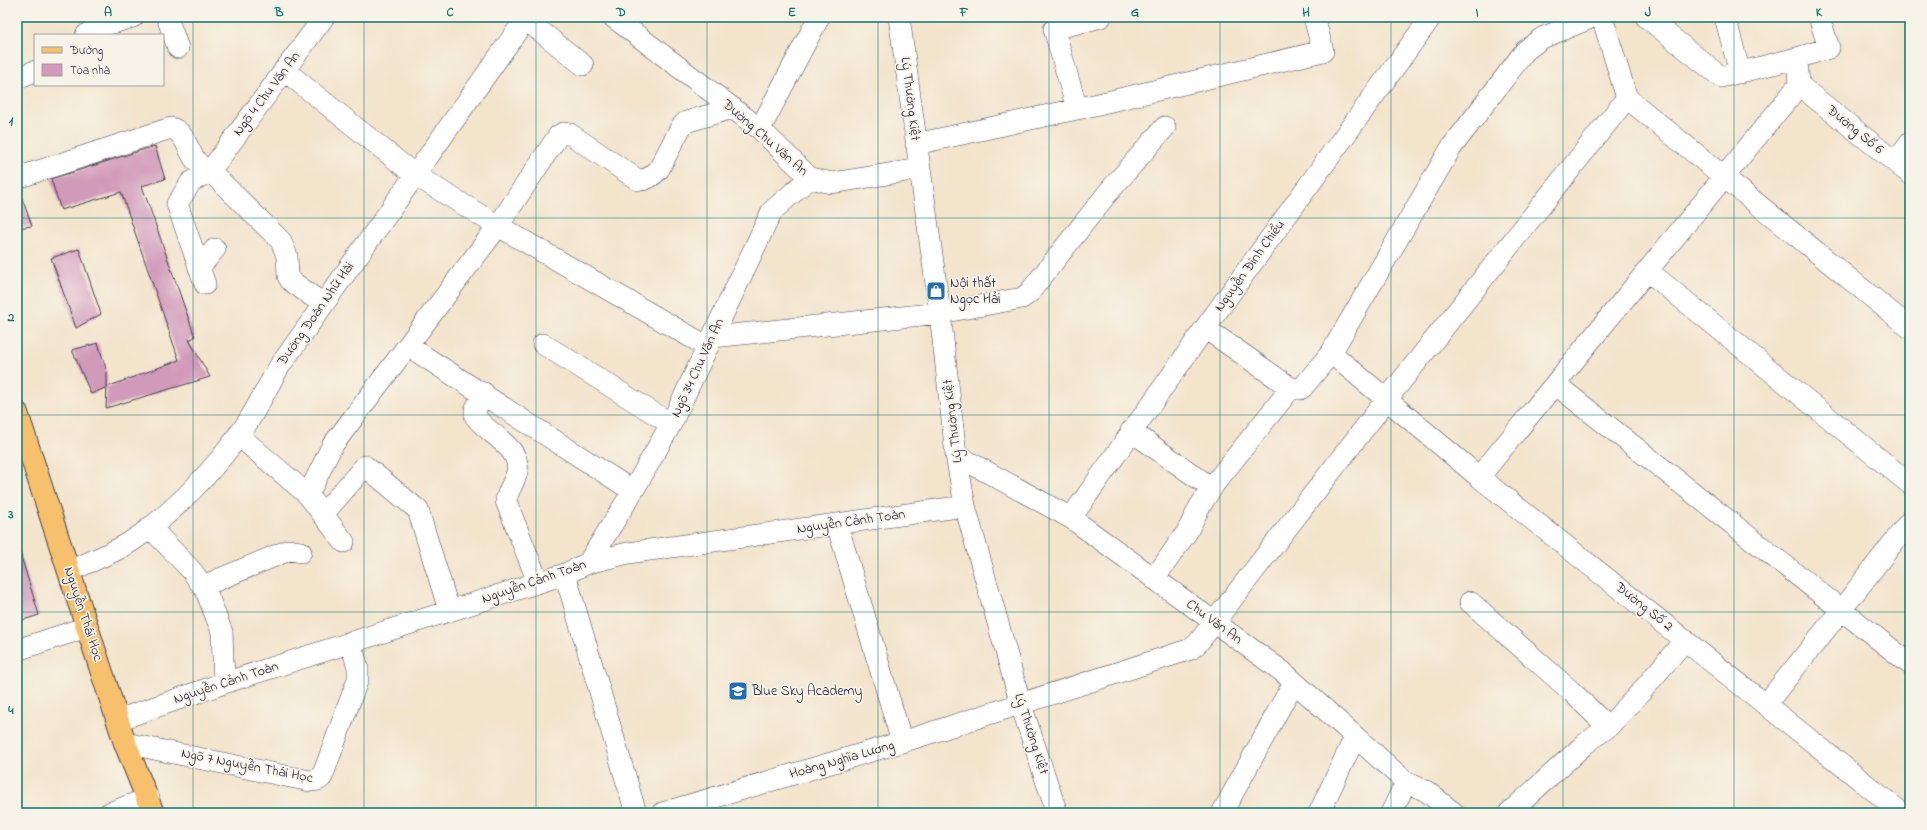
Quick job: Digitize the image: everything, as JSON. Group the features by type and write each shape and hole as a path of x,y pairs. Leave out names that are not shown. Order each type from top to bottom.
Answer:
{"main road":[{"name":"Nguyễn Thái Học","path":"17,413 125,743 151,805"}],"street":[{"path":"87,34 96,28 133,17"},
{"path":"167,17 178,48"},
{"name":"Ngõ 4 Chu Văn An","path":"210,171 324,17"},
{"name":"Đường Chu Văn An","path":"613,17 760,129 810,178 832,183 920,169"},
{"path":"760,129 820,17"},
{"name":"Lý Thường Kiệt","path":"900,17 940,313 956,455 965,506 1021,705 1057,813"},
{"path":"1076,110 1052,23 1101,17"},
{"path":"916,144 1076,110 1322,51 1314,17"},
{"name":"Nguyễn Đình Chiểu","path":"1071,518 1205,328 1431,17"},
{"path":"1205,328 1291,388 1303,388 1331,353 1451,148 1525,51 1542,38 1593,17"},
{"path":"1602,17 1627,98 1910,328"},
{"path":"1646,17 1730,75 1797,58 1829,48 1819,17"},
{"path":"1725,17 1730,75"},
{"path":"526,18 583,65"},
{"name":"Đường Đoàn Nhữ Hài","path":"69,571 131,542 177,504 207,474 238,435 279,367 526,18"},
{"path":"1479,477 1800,85 1797,58"},
{"path":"284,70 415,175 498,226 710,342 940,313 1016,301 1029,293 1106,195 1165,127"},
{"path":"17,78 34,71"},
{"name":"Đường Số 6","path":"1800,85 1902,168"},
{"name":"Hoàng Nghĩa Lương","path":"662,813 721,805 902,742 1021,705 1182,653 1190,649 1198,642 1214,622 1387,399 1627,98"},
{"path":"308,494 332,446 498,226 560,134 570,134 638,180 643,180 654,174 659,169 681,126 686,122 733,108"},
{"path":"17,178 171,128 175,129 183,137 197,163 210,171 281,241 285,248 288,263 288,276 291,281 323,304"},
{"path":"1902,168 1910,142"},
{"path":"210,171 191,182 177,204 202,276 215,249"},
{"name":"Ngõ 34 Chu Văn An","path":"588,563 634,491 671,424 772,211 810,178"},
{"path":"1648,271 1910,484"},
{"path":"543,344 671,424"},
{"path":"408,346 484,393 634,491"},
{"name":"Đường Số 2","path":"1331,353 1479,477 1902,813"},
{"path":"1555,384 1910,664"},
{"path":"1154,579 1187,532 1200,506 1215,483 1291,388"},
{"path":"484,393 475,410 475,416 514,455 518,465 517,473 506,501 538,582"},
{"path":"1132,431 1206,484 1215,483"},
{"path":"238,435 308,494 344,542"},
{"name":"Chu Văn An","path":"956,455 1071,518 1283,672 1406,782 1426,791 1454,813"},
{"path":"323,514 364,466 418,510 449,610"},
{"name":"Nguyễn Cảnh Toàn","path":"118,720 224,683 565,574 588,563 628,553 965,506"},
{"path":"1766,704 1910,521"},
{"path":"837,524 902,742"},
{"path":"150,527 192,571 203,586 222,632 224,683"},
{"path":"203,586 289,550 301,552"},
{"path":"565,574 636,813"},
{"path":"1470,602 1608,727"},
{"path":"17,650 87,627"},
{"path":"1509,813 1585,744 1608,727 1641,692 1685,640"},
{"name":"Ngõ 7 Nguyễn Thái Học","path":"125,743 310,781 318,780 322,777 358,679 358,667 350,642"},
{"path":"1222,813 1294,682"},
{"path":"1319,813 1355,737"},
{"path":"1391,813 1406,782"},
{"path":"109,813 151,805"}],"building":[{"path":"155,146 165,179 142,186 195,337 189,340 210,377 106,408 107,387 179,360 121,192 61,210 51,179"},
{"path":"17,190 19,190 32,226 17,228"},
{"path":"79,249 101,314 76,328 51,258"},
{"path":"98,343 107,372 107,387 91,394 72,350"},
{"path":"17,553 20,553 39,615 17,622"}],"place":[{"name":"Nội thất Ngọc Hải","path":"936,291"},
{"name":"Blue Sky Academy","path":"738,691"}]}
